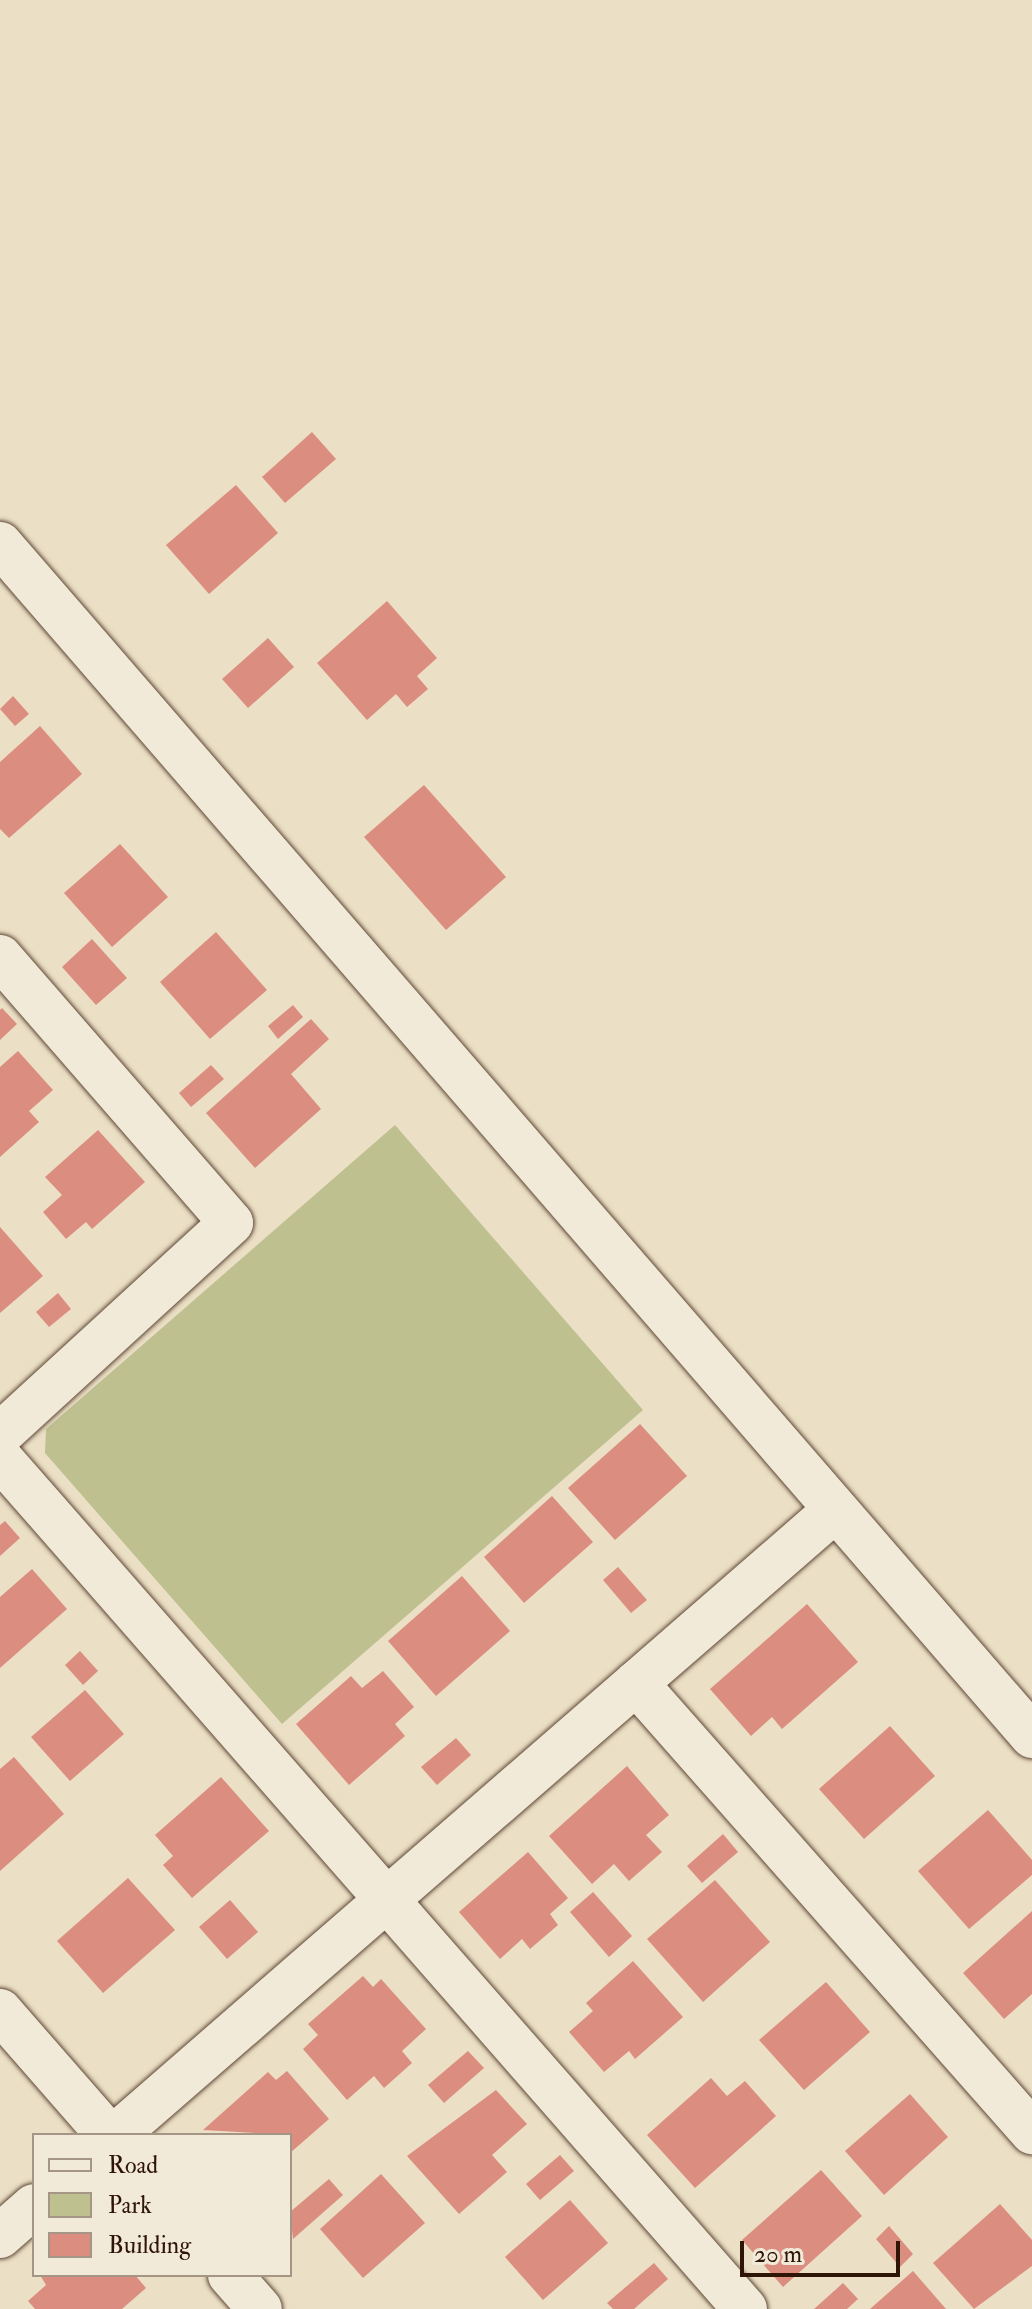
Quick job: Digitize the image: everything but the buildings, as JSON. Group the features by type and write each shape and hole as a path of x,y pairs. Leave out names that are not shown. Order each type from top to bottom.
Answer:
{"street":[{"path":"0,544 834,1511 1032,1736"},
{"path":"0,957 231,1223 0,1435"},
{"path":"0,1458 745,2309"},
{"path":"118,2133 834,1511"},
{"path":"636,1683 1032,2132"},
{"path":"0,2011 106,2133"},
{"path":"0,2236 32,2208"},
{"path":"232,2277 260,2309"}],"green space":[{"path":"395,1125 643,1410 282,1724 45,1453 46,1429"}]}
